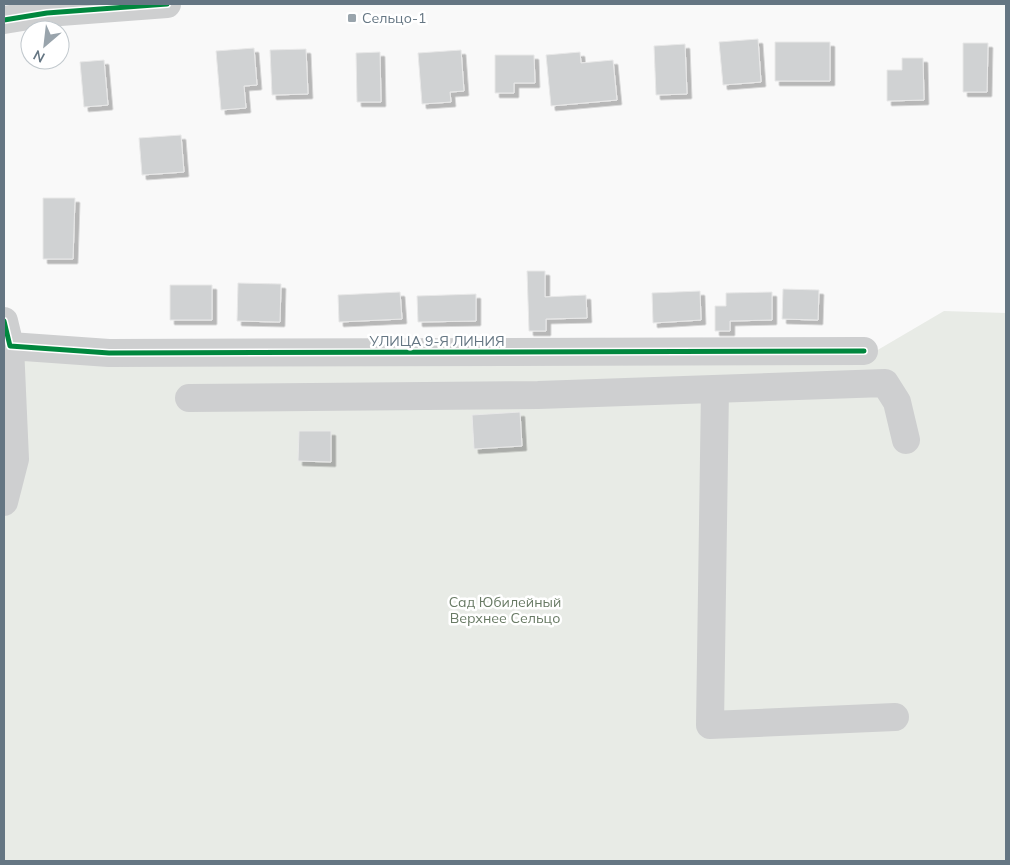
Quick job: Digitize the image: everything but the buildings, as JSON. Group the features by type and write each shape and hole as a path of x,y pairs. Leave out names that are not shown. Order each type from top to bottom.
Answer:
{"street":[{"path":"4,20 47,13 167,4"},
{"path":"4,502 15,459 7,350"},
{"name":"УЛИЦА 9-Я ЛИНИЯ","path":"7,350 109,353 864,351"},
{"path":"188,398 538,395 885,383 897,402 906,440"},
{"path":"715,389 710,725 895,717"}],"green space":[{"name":"Сад Юбилейный Верхнее Сельцо","path":"944,311 1006,313 1006,861 4,861 4,356 864,358"}],"cycle path":[{"path":"4,20 47,13 167,4"},
{"path":"4,321 10,346 109,353 864,351"}],"place":[{"name":"Сельцо-1","path":"352,18"}]}
